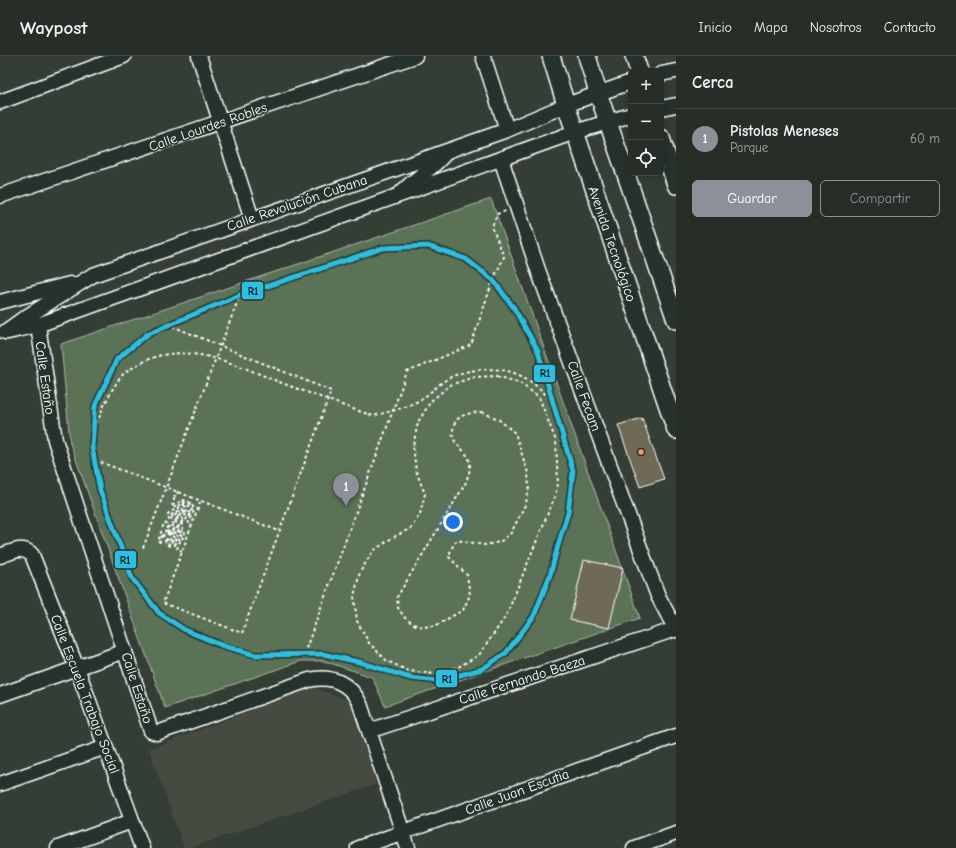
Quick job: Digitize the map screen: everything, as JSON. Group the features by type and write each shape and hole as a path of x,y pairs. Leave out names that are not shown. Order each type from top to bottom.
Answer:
{"main road":[{"name":"Avenida Tecnológico","path":"551,56 575,132 676,430"},
{"path":"587,56 598,93 676,320"},
{"path":"634,56 638,68"},
{"path":"662,140 676,185"}],"street":[{"path":"0,102 124,56"},
{"path":"199,56 252,219"},
{"name":"Calle Lourdes Robles","path":"0,196 415,56"},
{"path":"483,56 507,130"},
{"path":"664,73 676,71"},
{"name":"Calle Revolución Cubana","path":"3,333 93,275 507,130 566,105 628,83"},
{"path":"664,107 676,105"},
{"name":"Calle Revolución Cubana","path":"3,333 38,325 575,132 628,116"},
{"path":"398,196 417,176 435,164 447,150"},
{"name":"Calle Fecam","path":"501,159 538,270 649,572 658,596 676,629"},
{"path":"0,302 82,281"},
{"name":"Calle Estaño","path":"38,325 55,440 149,728 154,732 309,680 332,678 350,690 360,704 408,848"},
{"name":"Calle Escuela Trabajo Social","path":"0,556 19,549 32,555 77,668 142,848"},
{"name":"Calle Fernando Baeza","path":"369,731 676,629"},
{"path":"0,695 125,651"},
{"name":"Calle Juan Escutia","path":"358,848 676,736"},
{"path":"0,784 106,747"},
{"path":"58,848 132,821"},
{"path":"634,848 676,833"}],"path":[{"path":"304,654 407,372 471,345 493,280 504,257 492,227 497,214 517,208"},
{"path":"142,548 240,295"},
{"path":"167,324 331,391 242,633 163,603 201,500"},
{"path":"93,435 100,414 111,391 125,372 146,360 165,355 188,354 216,358 373,416 392,412 418,402 451,377 468,372 495,368 521,375 539,386 552,401"},
{"path":"497,376 520,383 539,397 556,441 558,484 555,496 506,616 479,654 458,667 434,674 409,672 387,661 369,644 357,621 354,596 360,572 373,551 410,528 420,514 425,494 416,471 413,446 418,422 431,401 450,385 474,377 497,376"},
{"path":"482,412 498,419 515,433 528,473 529,488 526,503 511,533 500,542 485,545 457,540 451,549 449,557 451,562 467,575 470,595 463,610 435,626 423,627 413,624 404,618 398,608 397,602 397,597 402,586 465,484 470,466 466,455 452,438 452,431 457,420 468,413 482,412"},
{"path":"95,460 279,531"},
{"path":"169,533 166,542 169,544 177,542 175,545 169,546 166,544 163,533 160,542 158,542 164,523 182,530 183,528 171,523 168,520 168,514 177,510 182,512 181,515 183,516 185,509 183,510 182,508 185,506 187,510 186,513 188,514 190,511 188,506 184,504 177,508 183,502 190,504 192,510 189,517 185,515 184,519 178,517 180,513 175,512 170,516 172,521 183,525 184,524 173,519 172,516 176,514 174,517 185,522 188,518 189,523 194,510 192,504 186,500 180,501 175,507 171,506 174,504 174,499 176,498 174,496 177,496 178,491"},
{"path":"179,532 175,531 174,533 184,536 185,532 179,532 166,526 173,531 164,531 183,538 182,540 171,536 170,540 174,539 180,541 177,549 182,551"},
{"path":"169,533 168,540 171,542 174,539"}],"shaded area":[{"path":"312,687 350,701 377,784 190,848 184,848 149,749"}],"green space":[{"path":"491,199 640,618 385,706 372,677 324,661 301,661 165,708 70,443 61,344"}],"building":[{"path":"642,418 664,479 640,487 618,425"},
{"path":"584,560 623,568 609,628 570,620"}],"transit line":[{"name":"R1","path":"428,246 466,259 493,280 514,308 538,351 573,471 568,513 550,575 534,616 506,653 482,669 438,681 411,678 359,662 323,654 255,655 221,645 185,630 159,613 132,578 100,490 92,447 95,406 117,359 149,333 240,295 383,248 428,246"}],"place":[{"name":"Pistolas Meneses","path":"346,506"}]}
